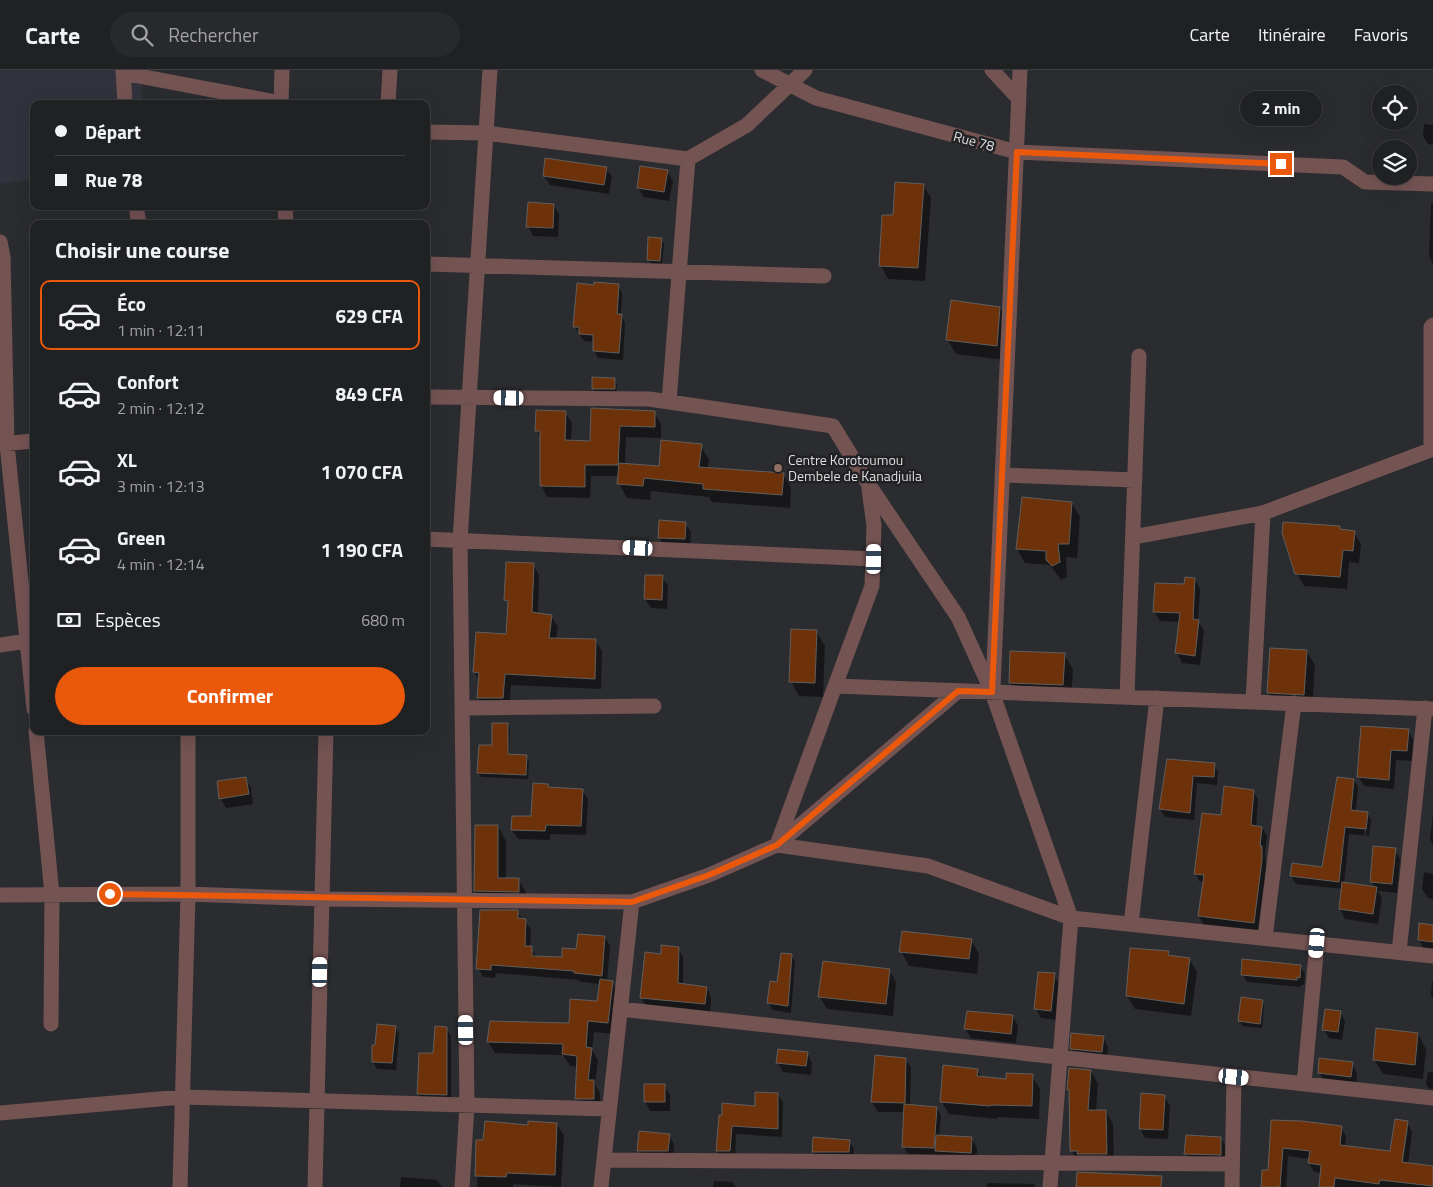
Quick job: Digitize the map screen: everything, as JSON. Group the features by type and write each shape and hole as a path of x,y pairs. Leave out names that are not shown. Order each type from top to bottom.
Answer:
{"street":[{"path":"281,100 282,70"},
{"path":"388,100 390,70"},
{"path":"462,1187 467,1105 460,540 490,70"},
{"name":"Rue 78","path":"762,70 816,98 1017,152 1343,167 1365,182 1433,184"},
{"path":"430,132 486,133 688,159 747,125 805,70"},
{"path":"992,70 1019,99"},
{"path":"992,692 1020,70"},
{"path":"125,100 123,72 261,100"},
{"path":"669,402 688,159"},
{"path":"0,242 3,257 4,444 30,641 0,645"},
{"path":"430,264 824,276"},
{"path":"1133,537 1263,513 1432,450 1429,352 1431,327 1433,325"},
{"path":"1127,697 1139,356"},
{"path":"430,398 649,399 833,426 868,485 958,617 992,692 1071,918 1050,1187"},
{"path":"4,444 30,441"},
{"path":"1002,475 1135,480"},
{"path":"777,845 872,586 874,526 868,485"},
{"path":"1253,702 1263,513"},
{"path":"430,539 874,559"},
{"path":"835,686 1429,708 1399,952"},
{"path":"0,895 188,894 322,899 632,902 709,875 777,845 958,691"},
{"path":"1131,924 1157,698"},
{"path":"1265,938 1294,703"},
{"path":"462,708 654,706"},
{"path":"36,735 52,894 51,1024"},
{"path":"180,1187 188,894 188,735"},
{"path":"315,1187 326,735"},
{"path":"777,845 928,866 1071,918 1433,956"},
{"path":"601,1187 632,902"},
{"path":"1304,1084 1317,943"},
{"path":"620,1009 1433,1098"},
{"path":"1232,1187 1234,1077"},
{"path":"0,1113 182,1097 609,1109"},
{"path":"604,1160 1232,1164"}],"shaded area":[{"path":"0,70 140,70 143,100 30,100 30,180 0,184"}],"building":[{"path":"545,158 607,167 604,185 543,176"},
{"path":"640,166 668,170 664,192 637,188"},
{"path":"895,182 924,184 918,268 879,266 882,215 893,215"},
{"path":"528,202 554,204 553,228 526,227"},
{"path":"648,237 662,238 660,261 647,260"},
{"path":"594,282 619,284 617,314 622,314 619,353 593,351 593,335 579,334 579,327 573,327 577,283 594,285"},
{"path":"951,300 1000,307 997,346 946,340"},
{"path":"592,377 615,378 615,389 592,389"},
{"path":"591,408 655,411 655,427 620,426 618,465 585,465 585,487 540,486 540,431 535,431 536,410 566,411 565,440 590,441"},
{"path":"661,440 702,444 699,467 784,473 782,495 703,489 703,484 644,478 643,486 617,484 619,463 659,466"},
{"path":"1022,497 1072,502 1069,544 1058,544 1060,562 1052,566 1046,560 1046,551 1016,549"},
{"path":"659,520 686,522 685,539 658,538"},
{"path":"1283,522 1340,526 1340,529 1355,531 1353,551 1343,550 1340,577 1295,574 1282,533"},
{"path":"506,562 534,563 532,612 552,615 549,638 596,639 595,679 505,674 503,698 477,698 479,673 473,672 476,632 506,634 508,601 504,600"},
{"path":"645,575 663,575 662,600 644,599"},
{"path":"1185,577 1195,578 1193,619 1199,620 1195,656 1175,653 1180,613 1153,612 1155,583 1184,584"},
{"path":"791,629 817,630 815,683 789,682"},
{"path":"1270,648 1307,650 1304,695 1267,693"},
{"path":"1010,651 1065,653 1063,685 1009,683"},
{"path":"492,723 508,723 508,754 527,755 526,775 477,773 479,745 492,745"},
{"path":"1361,726 1409,729 1407,751 1391,750 1389,780 1357,777"},
{"path":"1167,759 1215,763 1214,777 1193,776 1190,813 1159,809"},
{"path":"246,777 249,794 219,799 217,781"},
{"path":"1337,777 1354,779 1351,810 1368,812 1366,829 1345,827 1339,882 1290,876 1292,863 1322,867"},
{"path":"533,783 548,784 548,787 583,789 581,826 546,825 545,831 511,830 512,816 531,816"},
{"path":"1224,786 1254,790 1251,825 1262,827 1260,846 1262,846 1262,860 1254,923 1198,916 1204,875 1194,874 1202,813 1221,815"},
{"path":"475,825 498,825 498,878 519,878 519,892 474,891"},
{"path":"1373,846 1396,848 1392,884 1370,882"},
{"path":"1342,882 1377,887 1373,914 1339,909"},
{"path":"480,910 518,910 518,918 526,919 525,946 532,946 532,956 562,957 562,948 576,949 578,934 605,936 602,976 574,973 574,971 491,965 491,970 476,969"},
{"path":"1419,923 1433,925 1433,942 1418,940"},
{"path":"902,931 972,939 969,959 899,952"},
{"path":"661,945 679,947 678,983 707,987 705,1004 640,998 645,952 661,954"},
{"path":"1130,948 1169,951 1168,955 1190,958 1184,1004 1126,996"},
{"path":"781,953 792,954 788,1006 767,1003 770,981 777,982"},
{"path":"1242,959 1301,965 1300,978 1297,977 1297,980 1241,975"},
{"path":"823,961 890,969 886,1004 818,997"},
{"path":"1038,972 1055,973 1051,1011 1034,1009"},
{"path":"600,979 613,981 608,1023 588,1021 586,1047 592,1048 588,1080 594,1080 594,1099 575,1099 577,1056 562,1054 563,1044 487,1042 490,1021 569,1023 570,999 597,1001"},
{"path":"1241,997 1263,1000 1260,1024 1238,1021"},
{"path":"1325,1009 1341,1011 1338,1032 1322,1030"},
{"path":"967,1011 1013,1015 1011,1034 964,1029"},
{"path":"377,1024 396,1026 392,1063 372,1062 372,1045 375,1045"},
{"path":"435,1026 447,1027 447,1095 417,1094 419,1053 433,1053"},
{"path":"1376,1028 1418,1033 1415,1065 1373,1060"},
{"path":"1071,1033 1104,1036 1102,1052 1070,1049"},
{"path":"778,1049 808,1052 806,1066 776,1063"},
{"path":"875,1055 906,1058 905,1103 871,1102"},
{"path":"1319,1058 1353,1062 1351,1077 1318,1073"},
{"path":"943,1065 978,1069 977,1076 1006,1079 1006,1073 1033,1074 1032,1106 990,1106 940,1102"},
{"path":"1069,1068 1091,1070 1088,1110 1106,1110 1107,1154 1077,1154 1078,1151 1070,1151 1069,1090 1067,1090"},
{"path":"644,1084 665,1084 665,1102 644,1102"},
{"path":"755,1092 778,1093 778,1129 732,1126 730,1151 716,1151 722,1103 755,1106"},
{"path":"1141,1093 1165,1095 1163,1130 1139,1129"},
{"path":"904,1104 937,1107 934,1148 902,1147"},
{"path":"1395,1119 1408,1121 1402,1162 1433,1166 1433,1186 1380,1180 1379,1184 1335,1178 1334,1187 1319,1187 1321,1165 1308,1163 1310,1151 1283,1148 1280,1187 1261,1187 1262,1170 1268,1170 1271,1120 1302,1121 1342,1126 1340,1145 1390,1151"},
{"path":"485,1121 528,1125 528,1121 557,1123 555,1175 507,1173 506,1177 475,1176 476,1140 483,1140"},
{"path":"639,1131 670,1134 668,1151 637,1151"},
{"path":"936,1135 972,1137 971,1153 935,1151"},
{"path":"1186,1135 1221,1137 1221,1155 1184,1154"},
{"path":"813,1137 850,1140 849,1152 812,1152"},
{"path":"1077,1172 1162,1176 1161,1187 1076,1187"}],"place":[{"name":"Centre Korotoumou Dembele de Kanadjuila","path":"778,468"}],"route":[{"path":"110,894 188,894 322,899 632,902 709,875 777,845 958,691 992,692 1017,152 1281,164"}]}
